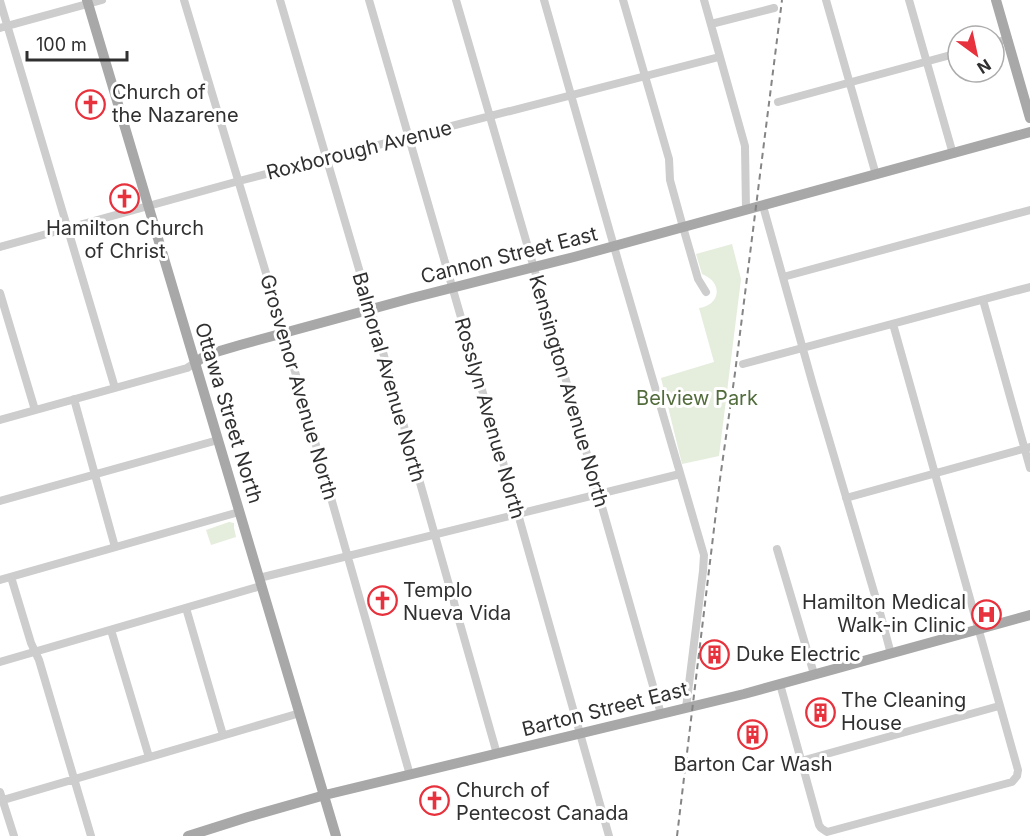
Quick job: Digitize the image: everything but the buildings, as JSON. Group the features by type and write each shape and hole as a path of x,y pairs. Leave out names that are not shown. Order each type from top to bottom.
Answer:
{"main road":[{"path":"996,0 1030,118"},
{"name":"Ottawa Street North","path":"87,2 336,836"},
{"name":"Cannon Street East","path":"195,363 206,355 284,333 614,247 1030,132"},
{"name":"Barton Street East","path":"188,836 325,795 780,684 1030,615"}],"street":[{"path":"4,27 87,2 102,0"},
{"name":"Grosvenor Avenue North","path":"184,0 284,333 410,775"},
{"name":"Balmoral Avenue North","path":"280,0 497,754"},
{"name":"Rosslyn Avenue North","path":"369,0 609,836"},
{"name":"Kensington Avenue North","path":"456,0 661,714"},
{"path":"544,0 704,555 704,571 686,708"},
{"path":"623,0 669,159 670,180 683,227 698,279 706,292"},
{"path":"704,0 746,146 746,210"},
{"path":"826,0 876,175"},
{"path":"909,0 953,154"},
{"path":"0,1 4,27 68,228 115,388"},
{"path":"711,24 774,8"},
{"path":"778,102 946,56"},
{"name":"Roxborough Avenue","path":"0,247 239,181 719,57"},
{"path":"763,206 891,654"},
{"path":"783,277 1030,210"},
{"path":"742,364 1030,287"},
{"path":"0,293 35,410"},
{"path":"983,300 1027,448 1030,468"},
{"path":"780,684 819,825 827,832 1012,782 1016,778 1018,770 893,324"},
{"name":"Cannon Street East","path":"0,420 187,368 195,363"},
{"path":"74,399 115,547"},
{"path":"0,501 218,440"},
{"path":"846,498 1027,448"},
{"path":"0,662 186,608 348,555 680,474"},
{"path":"0,580 239,512"},
{"path":"777,549 814,674"},
{"path":"11,577 31,643 39,660 91,836"},
{"path":"186,608 224,735"},
{"path":"111,630 149,757"},
{"path":"801,761 999,706"},
{"path":"14,836 1,798 74,780 300,713"}],"green space":[{"name":"Belview Park","path":"732,244 741,279 719,456 682,464 661,378 714,362 699,308 708,306 714,300 717,292 714,283 702,274 696,254"},
{"path":"229,522 234,523 236,537 211,545 206,530"}],"railway":[{"path":"677,836 720,479 782,0"}],"place":[{"name":"Church of the Nazarene","path":"91,104"},
{"name":"Hamilton Church of Christ","path":"125,198"},
{"name":"Templo Nueva Vida","path":"382,601"},
{"name":"Hamilton Medical Walk-in Clinic","path":"987,614"},
{"name":"Duke Electric","path":"715,654"},
{"name":"The Cleaning House","path":"820,712"},
{"name":"Barton Car Wash","path":"753,734"},
{"name":"Church of Pentecost Canada","path":"435,801"}]}
